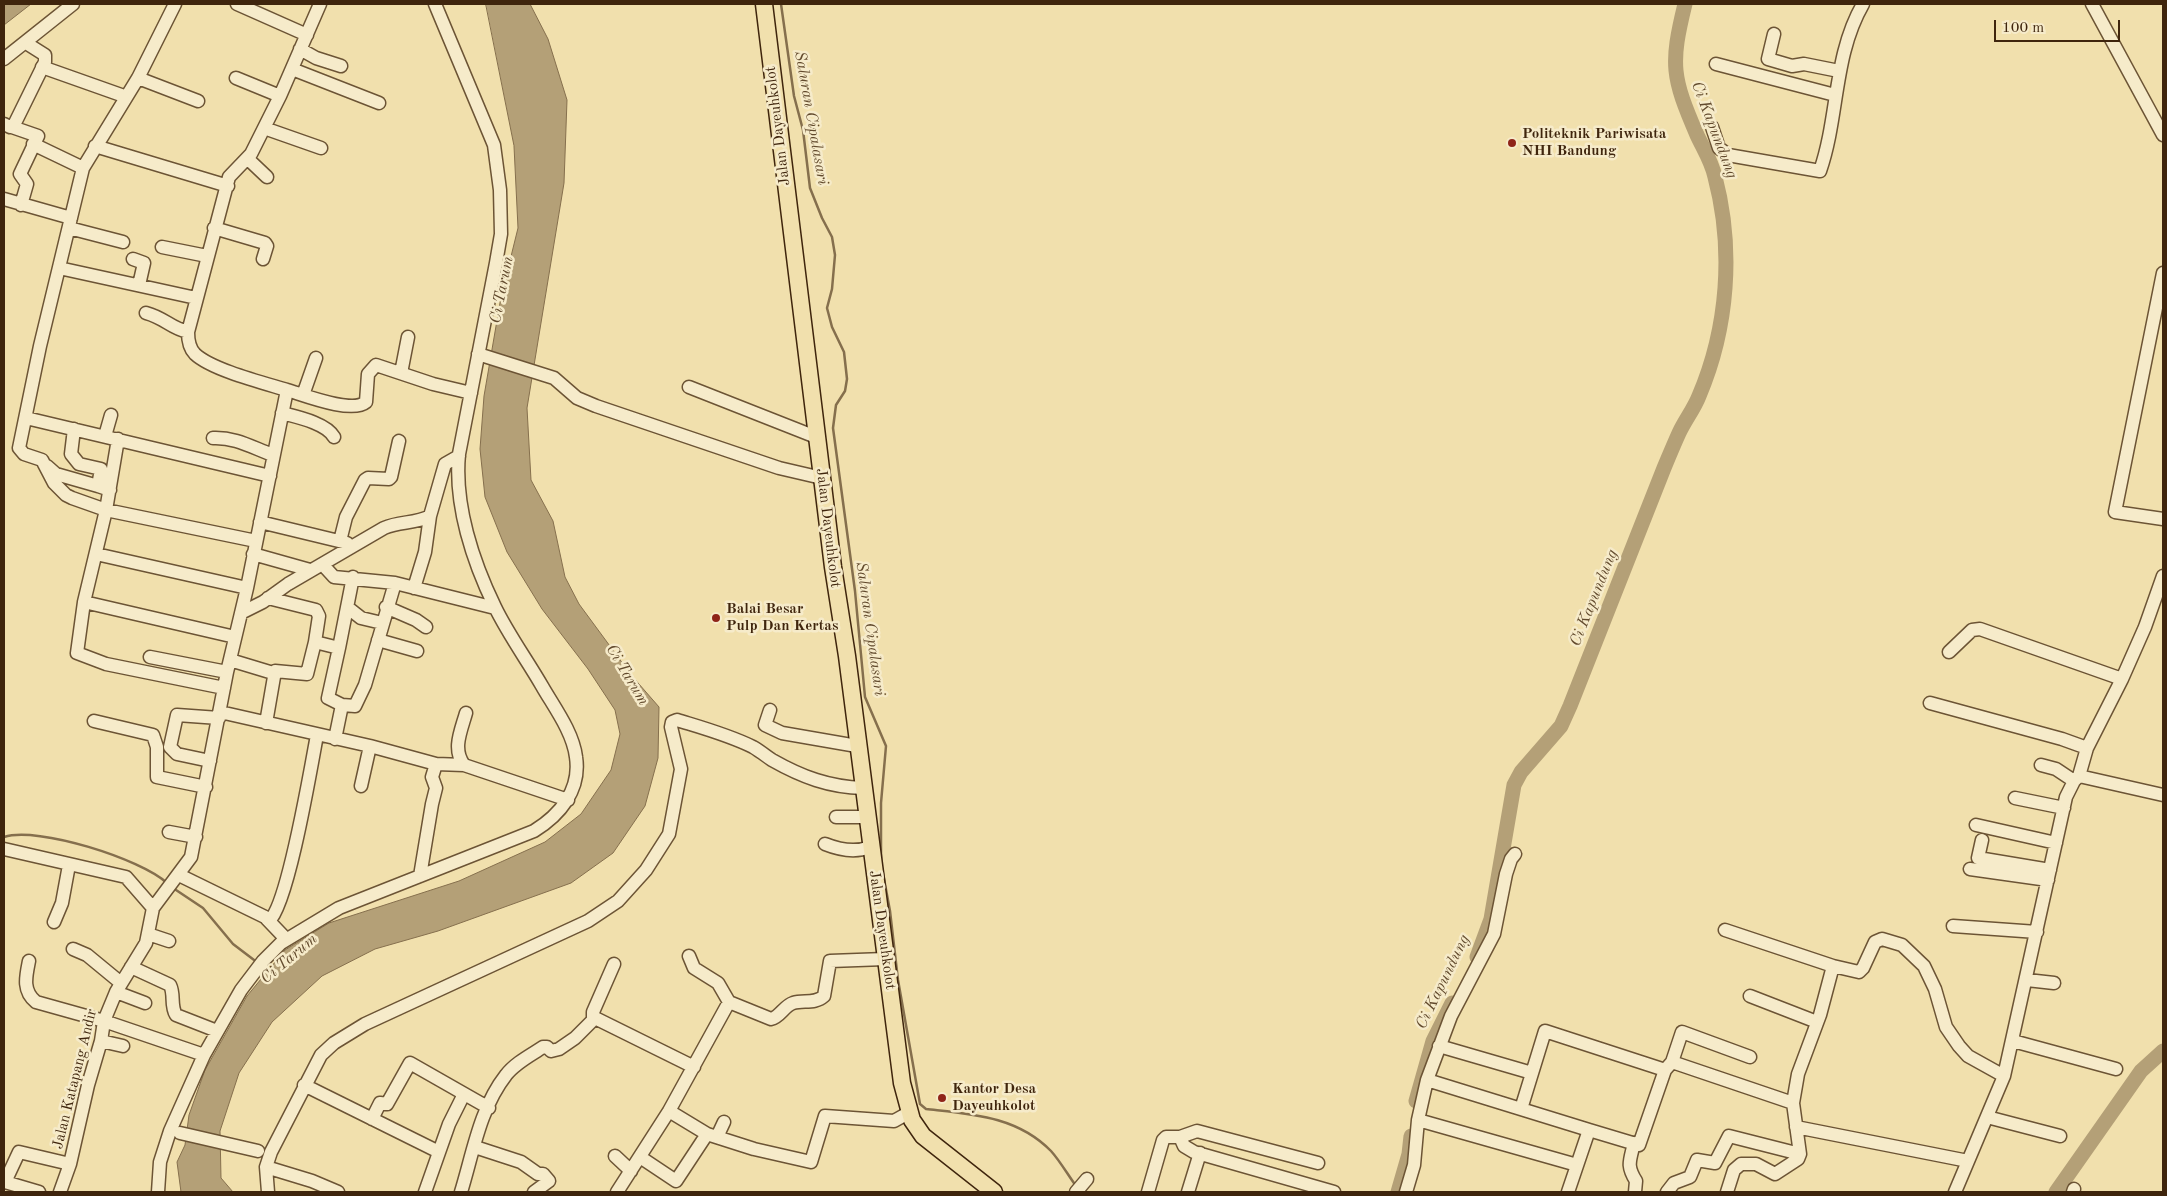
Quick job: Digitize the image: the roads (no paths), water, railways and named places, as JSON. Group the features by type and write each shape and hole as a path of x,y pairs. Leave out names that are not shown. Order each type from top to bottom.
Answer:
{"main road":[{"name":"Jalan Dayeuhkolot","path":"764,4 816,437 902,1083 912,1120 932,1146 994,1192"}],"street":[{"path":"4,59 72,4"},
{"path":"104,488 56,474 39,458 20,450 40,346 82,168 124,96 138,78 175,4"},
{"path":"242,4 307,35"},
{"path":"320,4 280,96 248,159 233,171 214,228 196,298 188,332 190,347 200,358 228,370 303,395 345,406 359,406 366,402 368,374 371,368 376,365 470,393"},
{"path":"158,1192 160,1162 165,1146 176,1114 204,1055 241,990 261,964 286,939 339,908 534,831 549,821 568,800 576,778 576,755 567,730 495,608 468,535 458,485 459,456 500,234 497,159 494,145 470,83 435,4"},
{"path":"1712,127 1719,148 1728,155 1820,171 1830,130 1844,47 1863,4"},
{"path":"2092,4 2163,135"},
{"path":"1774,34 1768,59 1792,66 1804,64 1839,71"},
{"path":"21,205 26,184 20,174 37,136 8,126 42,67 45,55 26,43"},
{"path":"300,49 316,58 341,66"},
{"path":"1716,64 1835,95"},
{"path":"42,67 124,96"},
{"path":"292,69 379,104"},
{"path":"138,78 198,101"},
{"path":"236,78 280,96"},
{"path":"264,128 321,148"},
{"path":"33,144 82,168"},
{"path":"95,146 228,186"},
{"path":"248,159 267,177"},
{"path":"4,199 123,242"},
{"path":"214,228 265,243 267,246 263,259"},
{"path":"162,247 207,256"},
{"path":"133,259 144,263 140,285"},
{"path":"59,268 196,298"},
{"path":"2163,273 2115,512 2163,519"},
{"path":"146,313 163,318 175,328 188,332"},
{"path":"401,373 408,337"},
{"path":"478,354 560,382 583,402 602,409 779,468 822,478"},
{"path":"303,395 316,358"},
{"path":"689,386 798,428 816,437"},
{"path":"4,849 126,877 153,908 191,857 228,666 241,613 287,390"},
{"path":"282,413 317,425 331,432 334,437"},
{"path":"105,436 111,415"},
{"path":"26,418 270,476"},
{"path":"74,429 70,453 78,464 101,470 106,510 84,602 76,650 80,656 106,664 224,688"},
{"path":"213,438 238,441 273,455"},
{"path":"104,488 118,439"},
{"path":"340,541 346,517 365,480 368,478 389,479 400,442"},
{"path":"414,588 424,552 430,516 445,464 459,456"},
{"path":"68,478 73,457"},
{"path":"45,464 54,483 66,495 106,510 254,548 310,570"},
{"path":"241,613 268,598 310,570 323,565 397,522 418,522 430,516"},
{"path":"260,522 356,545"},
{"path":"96,554 246,588"},
{"path":"323,565 334,577 353,577 395,583 495,608"},
{"path":"1955,1192 2004,1076 2064,808 2087,748 2122,679 2145,627 2163,576"},
{"path":"353,577 328,696 329,700 342,705 354,706 363,692 386,607 395,583"},
{"path":"266,723 273,674 277,669 307,674 318,611 268,598"},
{"path":"84,602 235,637"},
{"path":"347,607 361,618 382,623"},
{"path":"386,607 416,620 426,627"},
{"path":"1949,652 1972,630 1980,629 2122,679"},
{"path":"378,640 417,651"},
{"path":"314,642 339,648"},
{"path":"150,657 228,666 273,674"},
{"path":"1930,703 2062,739 2087,748"},
{"path":"335,739 342,705"},
{"path":"770,710 765,725 782,733 857,746"},
{"path":"464,765 458,758 457,749 466,713"},
{"path":"210,760 177,754 170,747 178,715 220,715 266,723 370,746 436,764 464,765 568,800"},
{"path":"266,1169 276,1140 304,1085 321,1055 334,1043 365,1024 588,921 618,901 646,870 667,838 681,774 671,727 672,722 675,720 724,734 755,748 793,772 817,782 840,787 863,788"},
{"path":"94,721 152,735 156,747 157,777 206,787"},
{"path":"269,921 278,910 293,851 317,735"},
{"path":"361,786 370,746"},
{"path":"420,876 436,788 432,777 436,764"},
{"path":"2042,765 2076,778 2163,795"},
{"path":"2015,798 2064,808"},
{"path":"836,817 867,817"},
{"path":"1976,825 2056,843"},
{"path":"169,832 196,837"},
{"path":"1982,840 1978,858 2049,875"},
{"path":"825,844 842,850 860,851 870,847"},
{"path":"1406,1192 1414,1165 1418,1120 1427,1080 1451,1016 1494,934 1506,874 1515,854"},
{"path":"54,922 62,903 69,865"},
{"path":"1970,870 2049,875"},
{"path":"171,884 269,921 286,939"},
{"name":"Jalan Katapang Andir","path":"60,1192 70,1164 88,1085 101,1041 104,1020 119,987 146,943 153,908"},
{"path":"1953,926 2037,932"},
{"path":"1725,930 1833,966 1862,971 1875,942 1882,939 1902,945 1924,966 1935,989 1946,1027 1959,1046 1968,1056 2004,1076"},
{"path":"148,934 169,941"},
{"path":"73,949 87,955 119,987 145,1003"},
{"path":"689,956 694,968 718,983 729,1002 767,1018 774,1018 791,1004 817,1000 824,996 830,961 886,959"},
{"path":"29,961 24,976 25,982 32,998 36,1002 104,1020 204,1055"},
{"path":"461,1192 475,1147 478,1127 499,1085 513,1068 542,1047 547,1047 551,1051 559,1049 590,1024 593,1012 614,964"},
{"path":"1727,1192 1734,1170 1741,1164 1756,1164 1771,1172 1779,1173 1797,1160 1800,1154 1793,1103 1798,1074 1817,1022 1833,966"},
{"path":"131,967 170,985 172,990 171,1003 176,1015 217,1031"},
{"path":"2027,980 2054,982"},
{"path":"1750,996 1817,1022"},
{"path":"617,1192 669,1111 729,1002"},
{"path":"593,1017 694,1067"},
{"path":"1521,1109 1545,1031 1793,1103"},
{"path":"1427,1080 1639,1145 1682,1032 1750,1057"},
{"path":"101,1041 123,1046"},
{"path":"2013,1041 2116,1070"},
{"path":"1439,1046 1532,1073"},
{"path":"372,1119 380,1103 387,1104 410,1064 488,1108"},
{"path":"304,1085 439,1152"},
{"path":"425,1192 439,1152 464,1094"},
{"path":"669,1111 712,1135 750,1148 811,1162 825,1116 894,1121 910,1112"},
{"path":"176,1114 180,1132"},
{"path":"1987,1117 2060,1136"},
{"path":"1418,1120 1577,1165"},
{"path":"640,1157 676,1181 724,1122"},
{"path":"1796,1128 1968,1161"},
{"path":"1568,1192 1588,1130"},
{"path":"1148,1192 1164,1140 1170,1137 1180,1138 1197,1131 1318,1163"},
{"path":"165,1146 180,1132"},
{"path":"180,1132 258,1151"},
{"path":"1667,1192 1674,1183 1690,1177 1697,1160 1715,1163 1729,1136 1800,1154"},
{"path":"1180,1138 1187,1150 1334,1192"},
{"path":"258,1151 269,1142 276,1140"},
{"path":"1634,1143 1629,1164 1630,1173 1636,1181 1634,1192"},
{"path":"475,1147 521,1162 538,1174 543,1174 552,1187 534,1192"},
{"path":"258,1151 266,1169 268,1192"},
{"path":"39,1192 5,1182 19,1152 70,1164"},
{"path":"1188,1192 1200,1153"},
{"path":"615,1156 631,1171"},
{"path":"266,1169 312,1180 338,1192"}],"water":[{"path":"4,4 31,4 4,25"},
{"name":"Ci Tarum","path":"486,4 530,4 548,39 567,100 564,183 527,408 531,480 553,521 565,577 579,604 632,676 659,707 658,758 645,806 613,853 571,883 438,931 375,949 322,976 272,1022 239,1073 220,1131 221,1178 233,1192 181,1192 177,1162 185,1145 189,1115 205,1070 247,996 285,950 329,923 459,881 545,842 581,814 611,770 620,734 615,710 588,669 542,609 507,552 485,497 480,449 484,396 501,297 518,228 514,146"}],"waterway":[{"name":"Saluran Cipalasari","path":"781,4 794,96 803,130 810,188 832,237 835,255 832,289 827,308 832,327 844,352 847,379 845,391 836,405 833,428 855,591 865,697 886,746 881,803 881,860"},
{"name":"Ci Kapundung","path":"1477,957 1491,919 1514,785 1521,772 1561,726 1570,706 1668,459 1679,433 1699,396 1709,370 1722,316 1726,260 1721,204 1714,171 1682,99 1676,71 1677,42 1685,4"},
{"path":"4,837 20,835 64,840 135,864 167,883"},
{"name":"Saluran Cipalasari","path":"882,868 890,911 898,980 920,1104 926,1109 976,1115 1023,1130 1038,1139 1051,1151 1076,1186"},
{"name":"Ci Tarum","path":"173,888 203,908 233,944 258,963"},
{"name":"Ci Kapundung","path":"1416,1101 1433,1041 1452,1003"},
{"path":"2056,1192 2141,1071 2163,1051"},
{"name":"Ci Kapundung","path":"1398,1192 1409,1154 1411,1136"}],"place":[{"name":"Politeknik Pariwisata NHI Bandung","path":"1512,143"},
{"name":"Balai Besar Pulp Dan Kertas","path":"716,618"},
{"name":"Kantor Desa Dayeuhkolot","path":"942,1098"}]}
